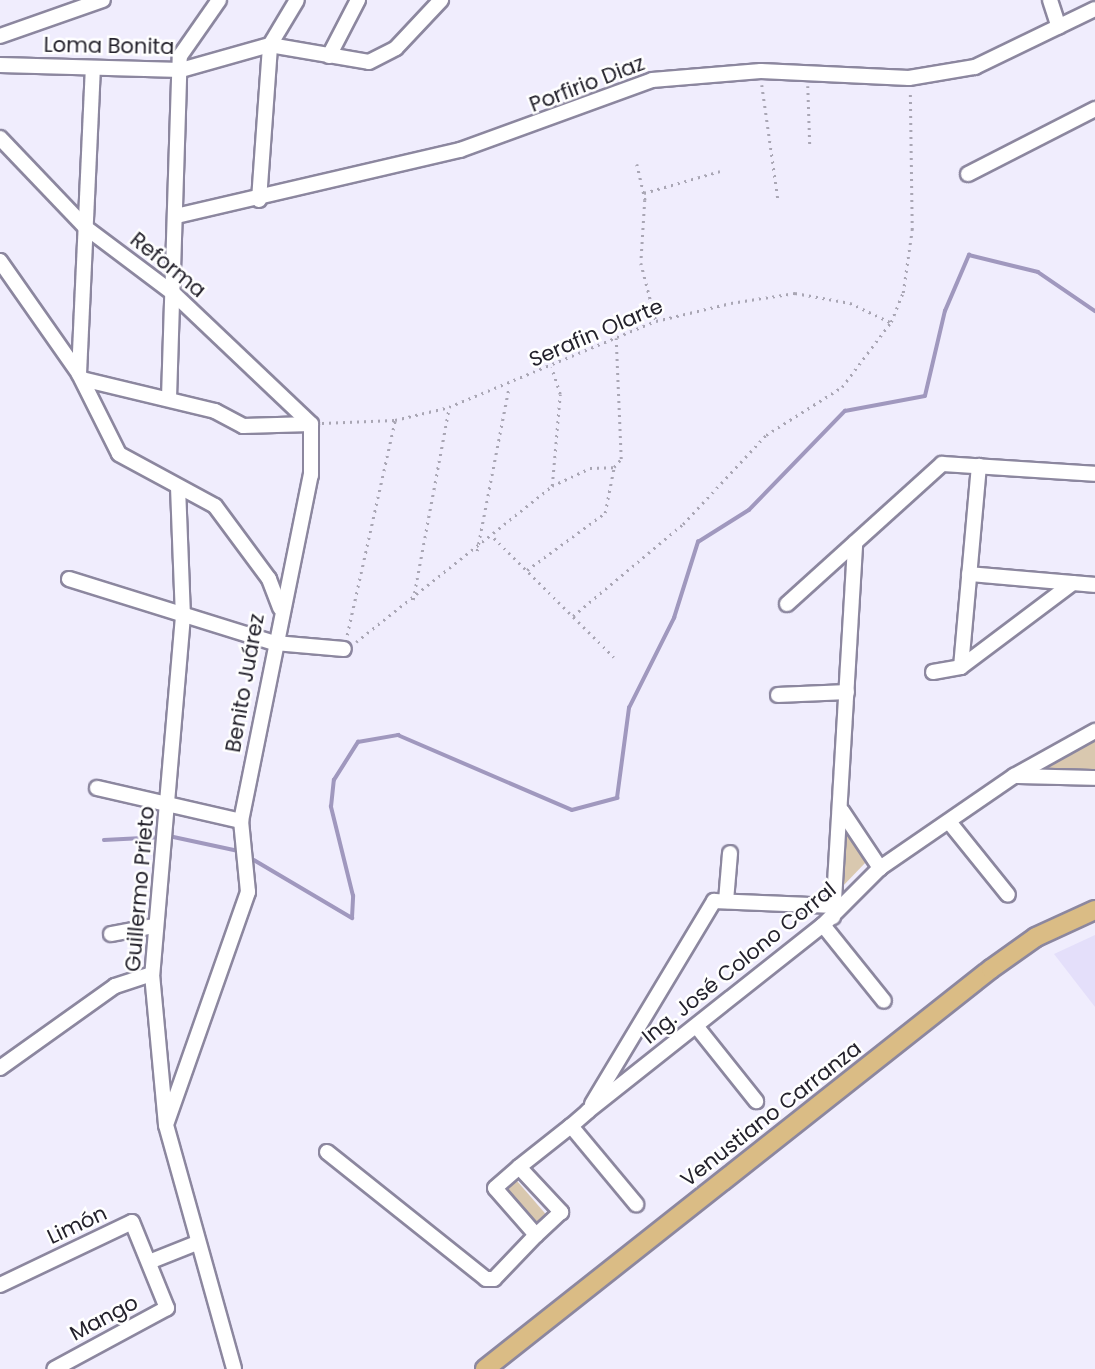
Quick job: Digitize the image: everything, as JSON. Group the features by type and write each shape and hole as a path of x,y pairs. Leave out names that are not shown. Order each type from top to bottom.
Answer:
{"main road":[{"name":"Venustiano Carranza","path":"485,1369 991,969 1036,937 1095,911"}],"street":[{"path":"0,36 103,0"},
{"path":"169,398 180,56 219,0"},
{"path":"259,200 270,45 297,0"},
{"path":"329,56 359,0"},
{"name":"Loma Bonita","path":"0,65 181,70 270,45 329,56 382,59 441,0"},
{"path":"1050,0 1059,27"},
{"name":"Porfirio Diaz","path":"176,216 259,200 531,129 652,80 761,71 909,78 975,67 1095,9"},
{"path":"93,68 80,377 169,398 243,426 312,424 311,475 281,609"},
{"path":"968,174 1095,109"},
{"name":"Reforma","path":"0,138 85,227 173,293 312,424"},
{"name":"Benito Juárez","path":"0,261 80,377 119,454 215,506 238,531 281,609 241,821 248,892 166,1125"},
{"path":"787,604 942,464 1095,474"},
{"path":"961,667 979,466"},
{"name":"Guillermo Prieto","path":"178,487 183,616 170,805 154,926 152,974 166,1125 234,1369"},
{"path":"855,543 842,811 830,916 884,1001"},
{"path":"969,574 1095,585"},
{"path":"69,579 275,643 344,649"},
{"path":"933,672 961,667 1073,583"},
{"path":"778,695 848,692"},
{"name":"Ing. José Colono Corral","path":"536,1235 495,1188 587,1111 697,1027 830,916 880,869 1014,776 1095,731"},
{"path":"1014,776 1095,778"},
{"path":"97,788 241,821"},
{"path":"842,811 880,869"},
{"path":"950,822 1008,895"},
{"path":"726,901 730,853"},
{"path":"587,1111 715,901 830,916"},
{"path":"111,934 154,926"},
{"path":"0,1068 114,986 152,974"},
{"path":"697,1027 756,1101"},
{"path":"571,1126 636,1204"},
{"path":"327,1152 486,1279 494,1279 561,1212 519,1167"},
{"name":"Limón","path":"0,1285 132,1222 149,1262"},
{"path":"149,1262 197,1243"},
{"name":"Mango","path":"54,1369 167,1308 149,1262"}],"path":[{"path":"761,71 778,199"},
{"path":"807,72 810,146"},
{"path":"573,616 683,524 766,435 842,387 891,322 903,293 912,230 909,78"},
{"path":"637,164 644,193 641,262 656,321"},
{"path":"644,193 720,171"},
{"name":"Serafin Olarte","path":"312,424 395,420 449,407 509,387 656,321 795,293 850,303 891,322"},
{"path":"527,571 605,513 614,467 621,459 616,338"},
{"path":"551,367 560,394 552,486"},
{"path":"477,551 509,387"},
{"path":"413,600 449,407"},
{"path":"344,649 395,420"},
{"path":"344,649 494,538 552,486 590,468 614,467"},
{"path":"494,538 614,657"}],"shaded area":[{"path":"1095,737 1095,771 1044,770"},
{"path":"845,829 867,861 840,889"},
{"path":"1095,935 1095,1007 1054,954"},
{"path":"517,1181 546,1214 535,1223 506,1190"}],"waterway":[{"path":"249,857 352,918 353,896 331,807 334,780 358,742 398,735 572,810 617,798 629,708 674,618 698,542 749,510 845,411 925,396 945,311 969,255 1038,272 1095,311"},
{"path":"169,836 239,851"},
{"path":"104,840 162,837"}]}
